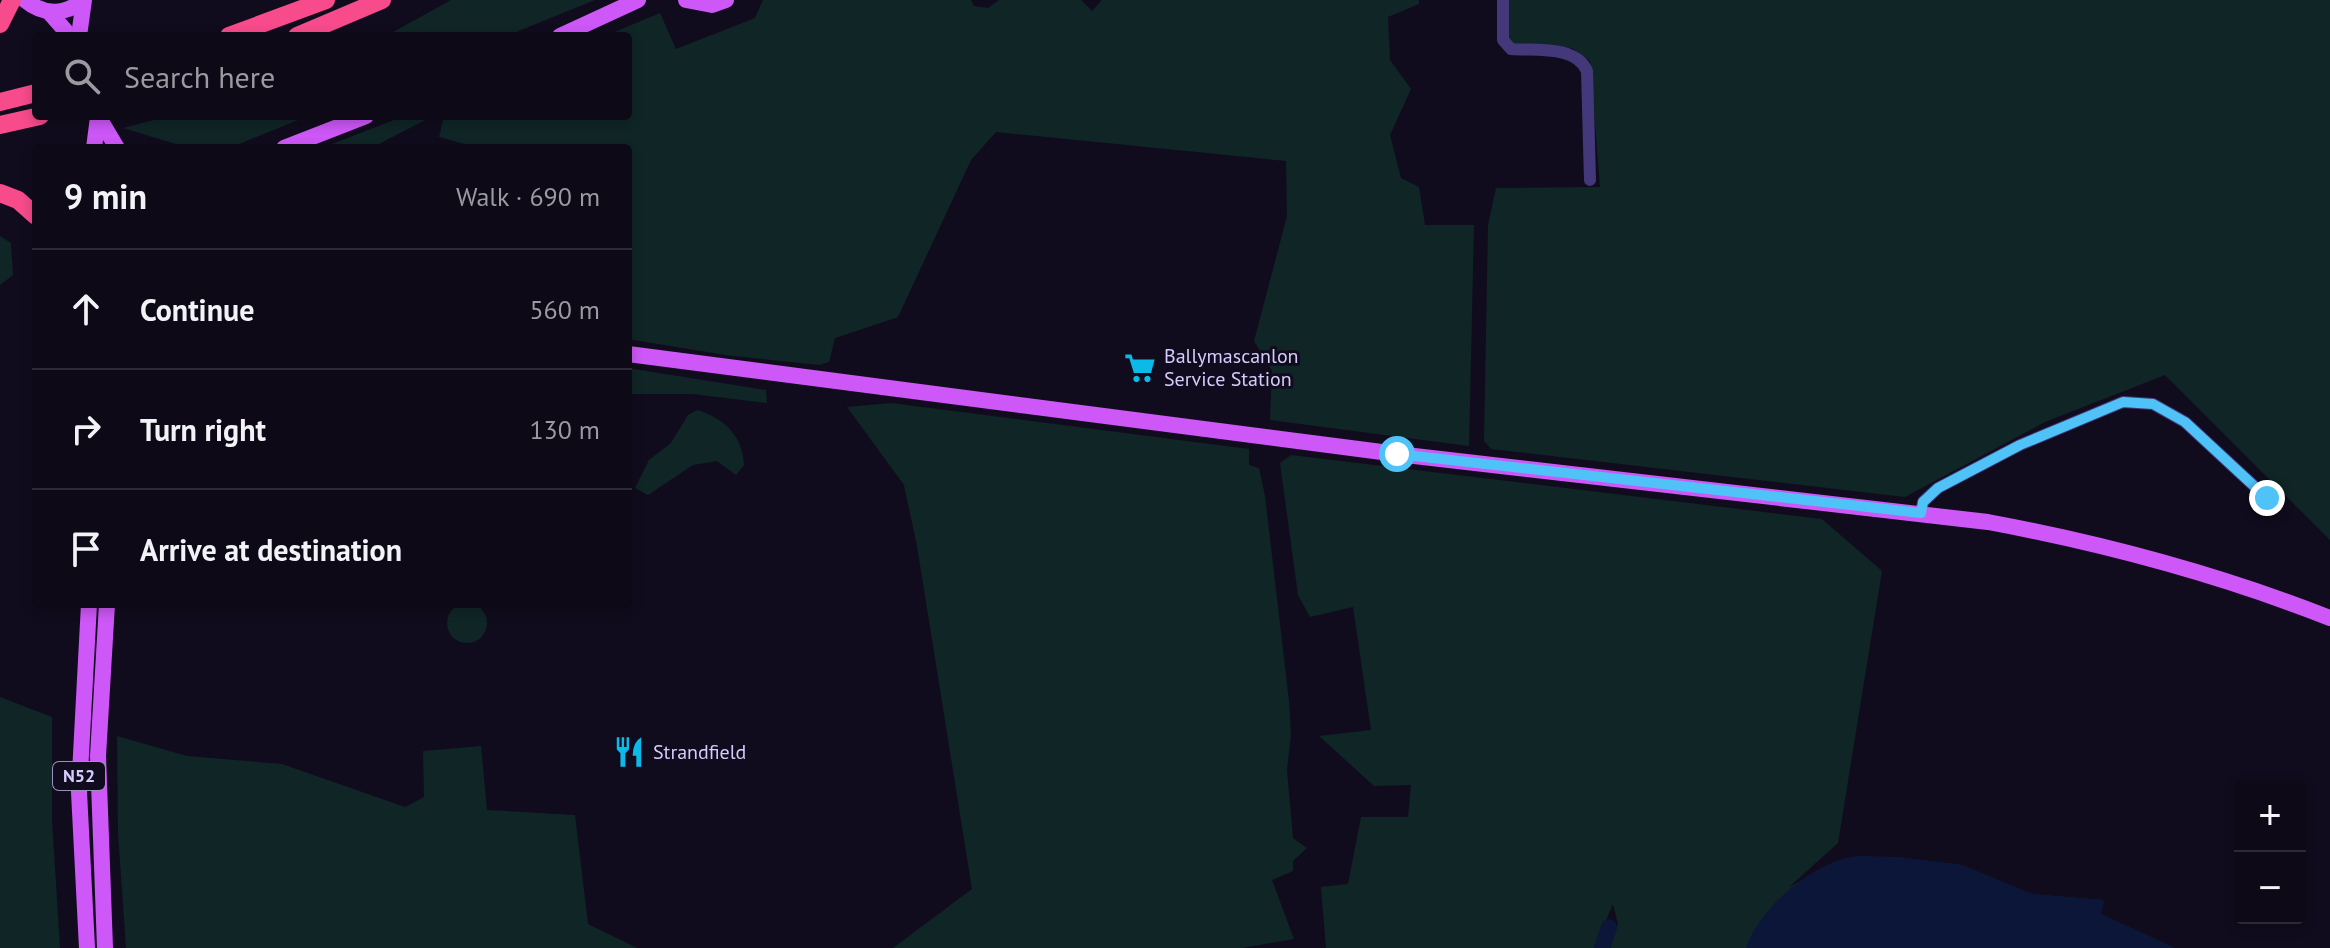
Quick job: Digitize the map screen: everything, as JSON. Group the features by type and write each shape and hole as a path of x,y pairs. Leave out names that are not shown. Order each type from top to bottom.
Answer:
{"highway":[{"path":"0,24 12,0"},
{"path":"240,32 326,0"},
{"path":"306,32 382,0"},
{"path":"0,102 32,94"},
{"path":"0,125 32,118"},
{"path":"0,193 18,200 32,212"}],"main road":[{"path":"25,0 49,12 66,32"},
{"path":"49,12 66,10 84,0"},
{"path":"80,32 84,0"},
{"path":"569,32 638,0"},
{"path":"686,0 712,5 726,0"},
{"path":"94,144 98,120"},
{"path":"100,120 115,144"},
{"path":"294,144 356,120"},
{"path":"632,355 1397,454 1921,513 2077,539 2144,556 2260,590 2330,618"},
{"name":"N52","path":"87,948 79,792 89,608"},
{"name":"N52","path":"105,948 98,756 107,608"}],"street":[{"path":"1503,0 1503,40 1511,49 1570,54 1582,60 1587,71 1590,180"},
{"path":"1921,513 1923,502 1938,488 2020,445 2123,402 2153,404 2185,422 2267,498"}],"green space":[{"path":"451,0 595,0 516,32 393,32"},
{"path":"763,0 971,0 974,6 988,8 999,0 1081,0 1092,11 1102,0 1419,0 1419,4 1388,17 1390,60 1411,89 1390,135 1401,178 1419,187 1425,225 1474,225 1469,446 1270,420 1272,371 1254,341 1287,216 1286,161 996,132 971,160 898,317 835,338 829,362 819,365 725,355 632,340 632,144 464,144 439,137 443,120 632,120 632,32 615,32 660,13 676,49 755,18"},
{"path":"1508,0 2330,0 2330,540 2165,375 2045,422 1905,497 1491,449 1484,441 1488,225 1496,188 1600,187 1590,61 1572,48 1513,43 1507,39"},
{"path":"154,120 298,120 239,144 176,144 123,128"},
{"path":"394,120 425,120 379,144 332,144"},
{"path":"0,236 11,243 13,275 0,285"},
{"path":"632,369 766,390 767,403 693,394 632,394"},
{"path":"891,403 1249,449 1249,465 1259,468 1265,496 1289,701 1291,735 1287,770 1293,838 1307,848 1293,861 1293,871 1272,880 1294,939 1242,948 893,948 972,889 917,546 904,485 847,407"},
{"path":"697,410 716,418 736,437 744,465 736,475 717,461 693,465 648,495 635,488 649,460 671,443 688,415"},
{"path":"1291,455 1822,519 1882,571 1838,843 1789,887 1846,858 1897,857 1962,865 2032,894 2104,900 2101,914 2175,948 1609,948 1618,924 1613,904 1594,948 1326,948 1321,887 1348,884 1361,817 1408,817 1411,785 1374,786 1319,736 1371,730 1353,607 1310,617 1298,595 1280,463"},
{"path":"454,608 480,608 485,615 485,631 475,641 459,641 449,631 447,623"},
{"path":"0,697 52,717 52,820 60,948 0,948"},
{"path":"117,736 187,756 282,764 405,807 424,797 423,751 481,746 487,810 575,815 588,924 637,948 126,948 118,833"}],"water":[{"path":"1852,857 1897,857 1962,865 2032,894 2104,900 2101,914 2175,948 1746,948 1773,905 1816,871"}],"waterway":[{"path":"1602,948 1609,927"}],"place":[{"name":"Ballymascanlon Service Station","path":"1140,368"},
{"name":"Strandfield","path":"629,752"}],"route":[{"path":"1397,454 1921,513 1923,502 1938,488 2020,445 2123,402 2153,404 2185,422 2267,498"}]}
